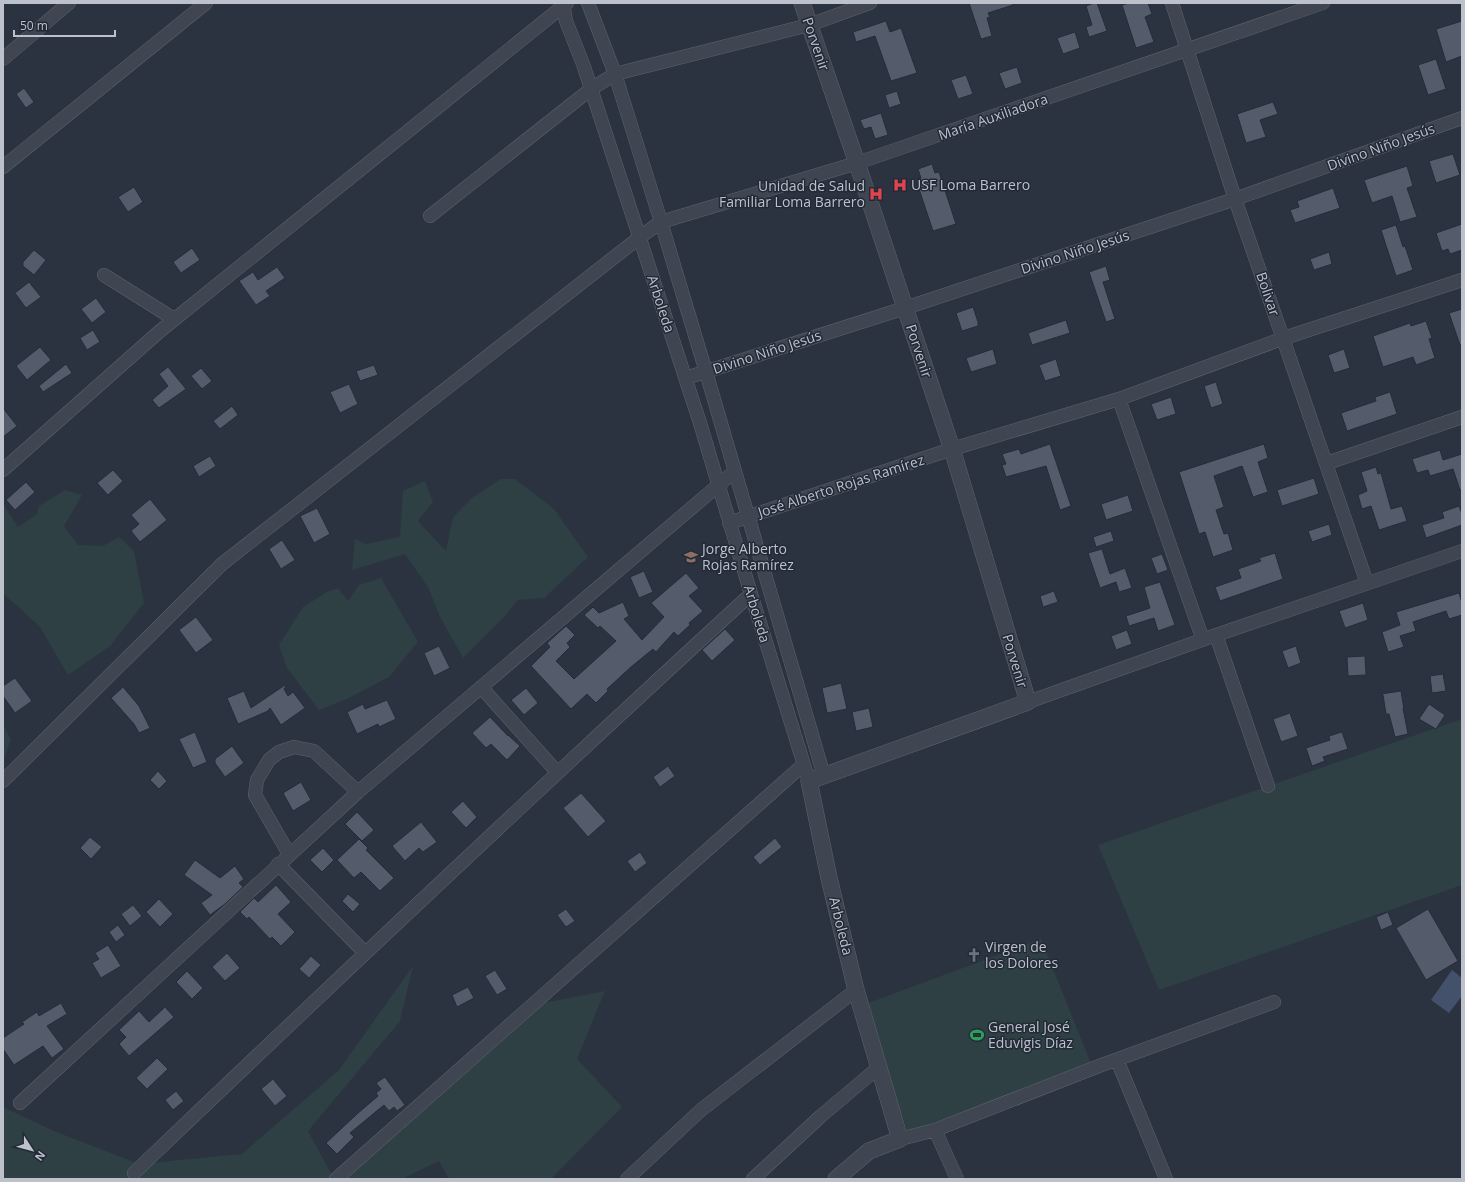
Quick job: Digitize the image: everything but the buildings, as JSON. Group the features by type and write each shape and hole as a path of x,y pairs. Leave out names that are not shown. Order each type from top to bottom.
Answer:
{"street":[{"path":"3,59 55,7 69,3"},
{"path":"3,167 206,3"},
{"name":"Arboleda","path":"588,3 615,74 661,222 824,776"},
{"name":"Porvenir","path":"802,3 858,163 952,449 1028,702"},
{"path":"430,216 591,89 615,74 809,25 870,3"},
{"name":"Bolivar","path":"1172,3 1235,199 1367,583"},
{"name":"María Auxiliadora","path":"3,781 222,564 661,222 858,163 1323,3"},
{"path":"3,470 174,319 564,4"},
{"name":"Arboleda","path":"564,4 566,20 591,89 686,378 808,781 829,878 856,990 900,1139"},
{"name":"Divino Niño Jesús","path":"686,378 905,308 1235,199 1462,118"},
{"path":"104,275 174,319"},
{"name":"José Alberto Rojas Ramírez","path":"729,524 952,449 1119,399 1284,338 1462,280"},
{"path":"1119,399 1203,640"},
{"path":"1327,464 1462,417"},
{"path":"20,1102 358,792 735,471"},
{"path":"808,781 1203,640 1462,551"},
{"path":"134,1173 557,772 751,594"},
{"path":"1216,636 1268,786"},
{"path":"481,687 557,772"},
{"path":"289,854 255,795 257,780 269,760 279,752 294,747 314,751 358,792"},
{"path":"336,1179 803,765"},
{"path":"278,864 365,953"},
{"path":"627,1179 701,1110 856,990"},
{"path":"836,1179 869,1151 900,1139 935,1130 1274,1002"},
{"path":"1117,1060 1166,1179"},
{"path":"752,1179 820,1116 879,1066"},
{"path":"935,1130 956,1179"}],"shaded area":[{"path":"501,479 515,479 554,509 588,557 544,598 518,600 503,618 463,658 440,617 428,587 405,554 352,570 355,539 366,544 400,537 403,491 425,481 433,502 418,521 446,551 453,517 473,497"},
{"path":"65,490 82,495 64,526 78,545 103,546 119,537 134,551 144,603 110,646 68,675 40,627 3,593 3,504 18,527 37,514 39,506"},
{"path":"381,578 418,642 389,677 349,698 319,710 287,668 279,645 303,607 327,592 338,588 348,601 359,585"},
{"path":"1462,719 1462,885 1159,990 1098,845"},
{"path":"3,725 11,739 3,762"},
{"name":"General José Eduvigis Díaz","path":"1041,939 1092,1066 908,1132 863,1005"},
{"path":"413,966 400,1021 308,1131 332,1175 518,1008 605,991 577,1059 622,1107 551,1179 449,1179 439,1161 402,1179 3,1179 3,1107 54,1131 139,1164 242,1154 339,1070"}],"water":[{"path":"1452,970 1462,978 1462,996 1449,1013 1431,1000"}],"place":[{"name":"USF Loma Barrero","path":"900,185"},
{"name":"Unidad de Salud Familiar Loma Barrero","path":"876,194"},
{"name":"Jorge Alberto Rojas Ramírez","path":"691,557"},
{"name":"Virgen de los Dolores","path":"974,955"},
{"name":"General José Eduvigis Díaz","path":"977,1035"}]}
